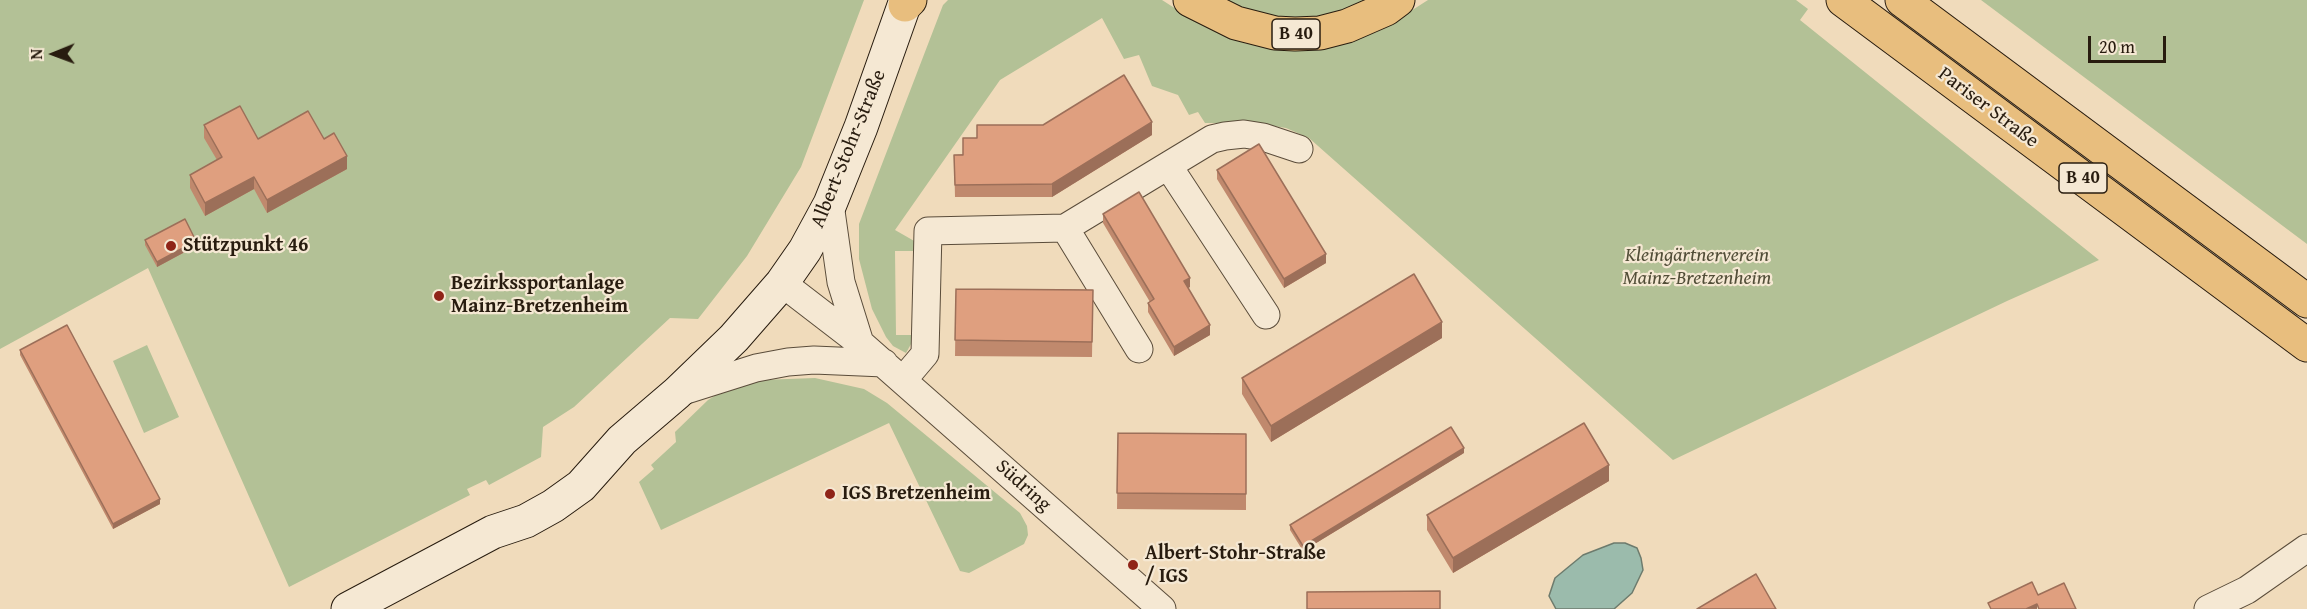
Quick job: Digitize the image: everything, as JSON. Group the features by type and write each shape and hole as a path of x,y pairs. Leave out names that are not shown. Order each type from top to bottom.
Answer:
{"highway":[{"name":"B 40","path":"1190,0 1236,23 1275,33 1295,34 1320,33 1347,26 1386,9 1398,0"},
{"name":"Pariser Straße","path":"1902,0 2307,301"},
{"name":"Pariser Straße","path":"1847,4 2307,345"}],"street":[{"name":"Albert-Stohr-Straße","path":"348,609 493,532 518,504 622,440 677,393 734,338 782,283 805,250 830,204 907,2"},
{"path":"677,393 756,368 788,362 814,360 893,371 925,354 928,231 1065,228 1212,139 1225,136 1244,134 1263,137 1299,149"},
{"path":"1169,167 1266,315"},
{"path":"830,204 842,282 860,343"},
{"path":"1065,228 1139,349"},
{"name":"Südring","path":"782,283 893,371 1162,609"},
{"path":"2208,609 2247,590 2307,548"}],"green space":[{"name":"Bezirkssportanlage Mainz-Bretzenheim","path":"0,0 864,0 801,167 747,256 698,319 670,318 574,407 543,427 541,457 489,485 486,480 467,489 470,495 289,587 148,268 0,349"},
{"name":"Kleingärtnerverein Mainz-Bretzenheim","path":"948,0 1162,0 1198,23 1244,43 1276,49 1307,50 1348,43 1381,30 1428,0 1796,0 1808,9 1800,20 2099,260 2007,301 1673,460 1309,138 1286,128 1254,123 1205,123 1198,112 1189,115 1178,95 1152,86 1139,55 1124,59 1102,18 1000,80 895,230 916,242 915,251 895,251 896,335 916,335 906,353 893,346 886,337 872,309 859,259 859,224 943,5"},
{"path":"1216,0 1370,0 1350,9 1320,17 1286,19 1246,12"},
{"path":"1981,0 2307,0 2307,244"},
{"path":"147,345 179,417 144,433 113,361"},
{"path":"815,378 864,389 887,403 1020,513 1027,526 1028,535 1024,544 969,573 960,571 889,423 661,530 639,482 654,469 651,465 676,442 675,432 708,400 721,392 760,380"}],"shaded area":[{"path":"1614,543 1625,543 1637,548 1641,558 1643,570 1632,593 1614,609 1556,609 1549,596 1555,578 1583,555"}],"building":[{"path":"1124,75 1152,122 1052,184 955,185 954,155 963,155 963,138 977,138 977,125 1043,125"},
{"path":"240,106 258,139 308,111 324,139 334,133 347,156 267,200 254,177 205,203 190,175 222,157 204,125"},
{"path":"1259,144 1326,254 1284,279 1217,170"},
{"path":"1139,192 1190,278 1184,281 1210,325 1174,347 1148,303 1154,299 1103,214"},
{"name":"Stützpunkt 46","path":"185,219 196,241 157,262 145,240"},
{"path":"1414,274 1442,322 1271,426 1242,378"},
{"path":"956,289 1093,290 1092,342 955,340"},
{"path":"67,325 160,499 113,524 20,350"},
{"path":"1584,423 1609,465 1453,558 1427,515"},
{"path":"1451,427 1464,448 1303,546 1290,525"},
{"path":"1118,433 1246,434 1246,494 1117,493"},
{"path":"1756,574 1776,609 1697,609"},
{"path":"2032,582 2038,595 2064,583 2076,609 2039,609 2037,604 2026,609 1991,609 1988,603"},
{"path":"1440,591 1440,609 1307,609 1307,592"}],"place":[{"name":"Stützpunkt 46","path":"171,246"},
{"name":"Bezirkssportanlage Mainz-Bretzenheim","path":"439,296"},
{"name":"IGS Bretzenheim","path":"830,494"},
{"name":"Albert-Stohr-Straße / IGS","path":"1133,565"}]}
